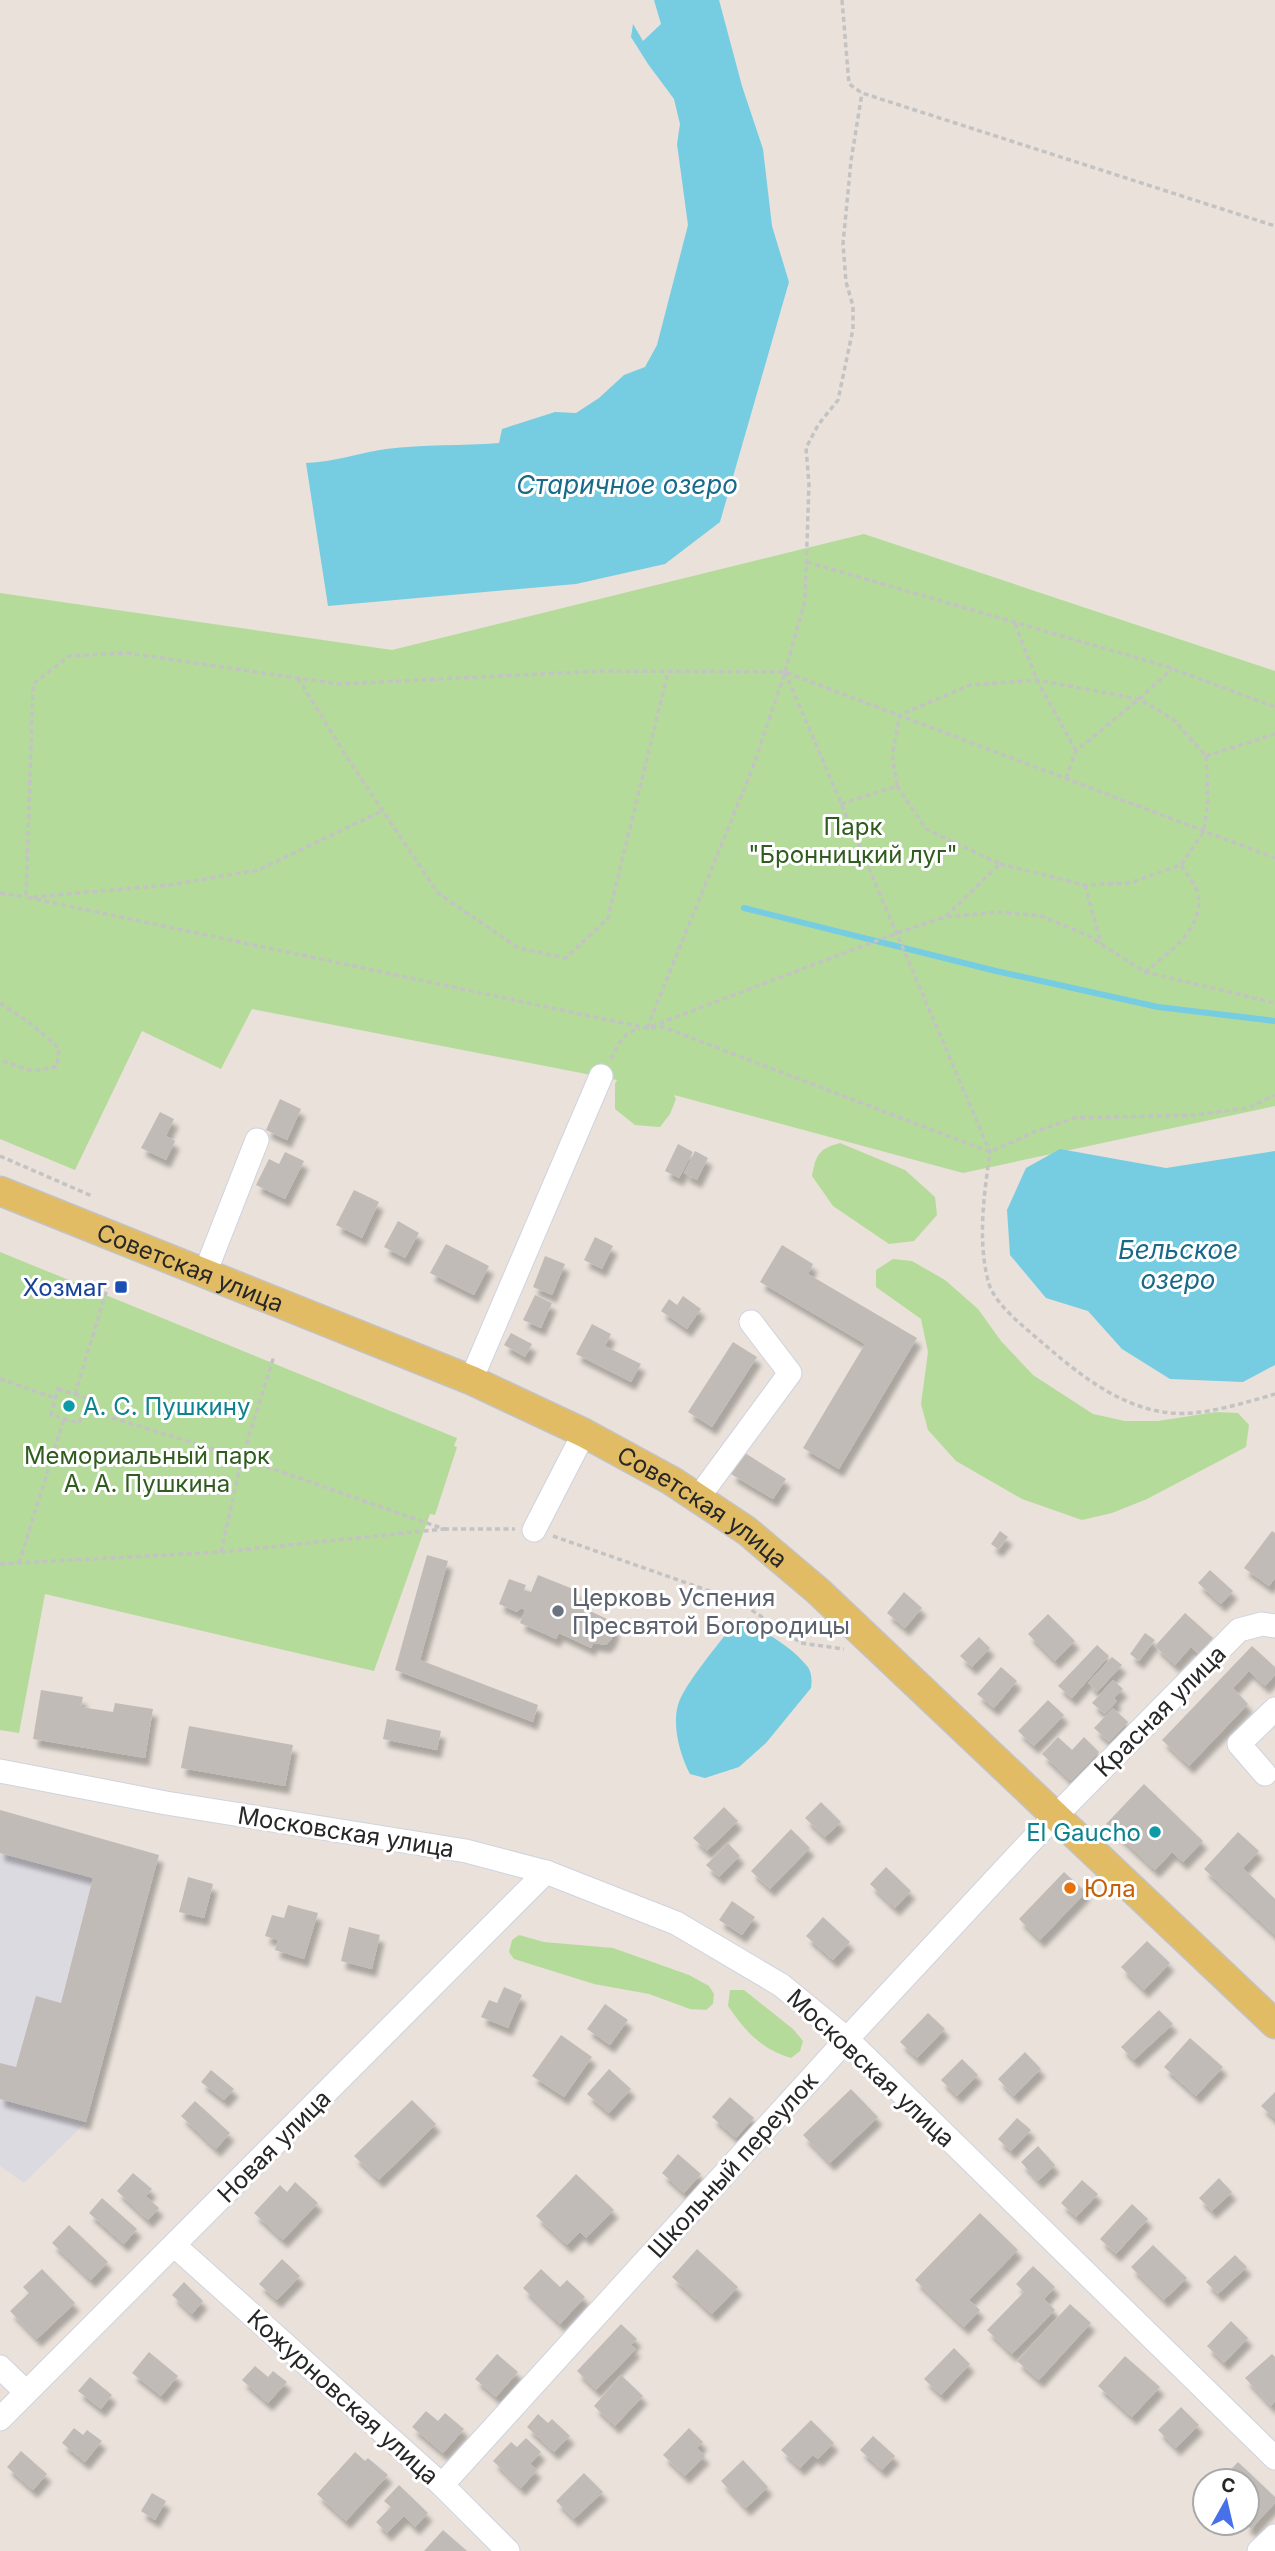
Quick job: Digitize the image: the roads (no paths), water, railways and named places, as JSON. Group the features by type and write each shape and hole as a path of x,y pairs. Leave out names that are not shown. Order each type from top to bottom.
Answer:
{"main road":[{"name":"Советская улица","path":"0,1191 471,1380 584,1433 672,1480 747,1531 818,1591 1275,2024"}],"street":[{"path":"471,1380 601,1076"},
{"path":"205,1273 257,1140"},
{"path":"698,1498 790,1373 751,1322"},
{"path":"534,1530 584,1433"},
{"name":"Красная улица","path":"1055,1817 1239,1630 1262,1624 1275,1626"},
{"path":"1272,1774 1239,1744 1275,1709"},
{"name":"Московская улица","path":"0,1771 166,1803 466,1851 547,1872 676,1923 781,1985 847,2039 1275,2458"},
{"name":"Школьный переулок","path":"442,2485 847,2039 1055,1817"},
{"name":"Новая улица","path":"0,2419 547,1872"},
{"name":"Кожурновская улица","path":"174,2246 442,2485 508,2551"},
{"path":"0,2367 26,2392"},
{"path":"1259,2551 1275,2536"}],"water":[{"name":"Старичное озеро","path":"654,0 719,0 742,86 763,149 772,226 789,282 720,522 665,564 576,584 328,606 306,463 400,447 499,443 502,429 555,412 576,413 599,398 624,375 645,367 657,345 688,225 677,144 680,124 674,99 631,37 633,24 643,41 661,24"},
{"name":"Бельское озеро","path":"1060,1149 1166,1168 1275,1151 1275,1365 1243,1382 1170,1379 1122,1349 1088,1311 1046,1298 1010,1255 1007,1210 1026,1168"},
{"path":"748,1622 801,1659 810,1671 811,1688 766,1743 739,1767 705,1778 690,1774 678,1740 676,1713 681,1697 734,1624"}],"waterway":[{"path":"744,908 996,971 1158,1007 1275,1021"}],"place":[{"name":"Хозмаг","path":"121,1287"},
{"name":"А. С. Пушкину","path":"69,1406"},
{"name":"Церковь Успения Пресвятой Богородицы","path":"558,1611"},
{"name":"El Gaucho","path":"1155,1832"},
{"name":"Юла","path":"1070,1888"}],"park label":[{"name":"Парк \"Бронницкий луг\"","path":"853,840"},
{"name":"Мемориальный парк А. А. Пушкина","path":"147,1469"}]}
